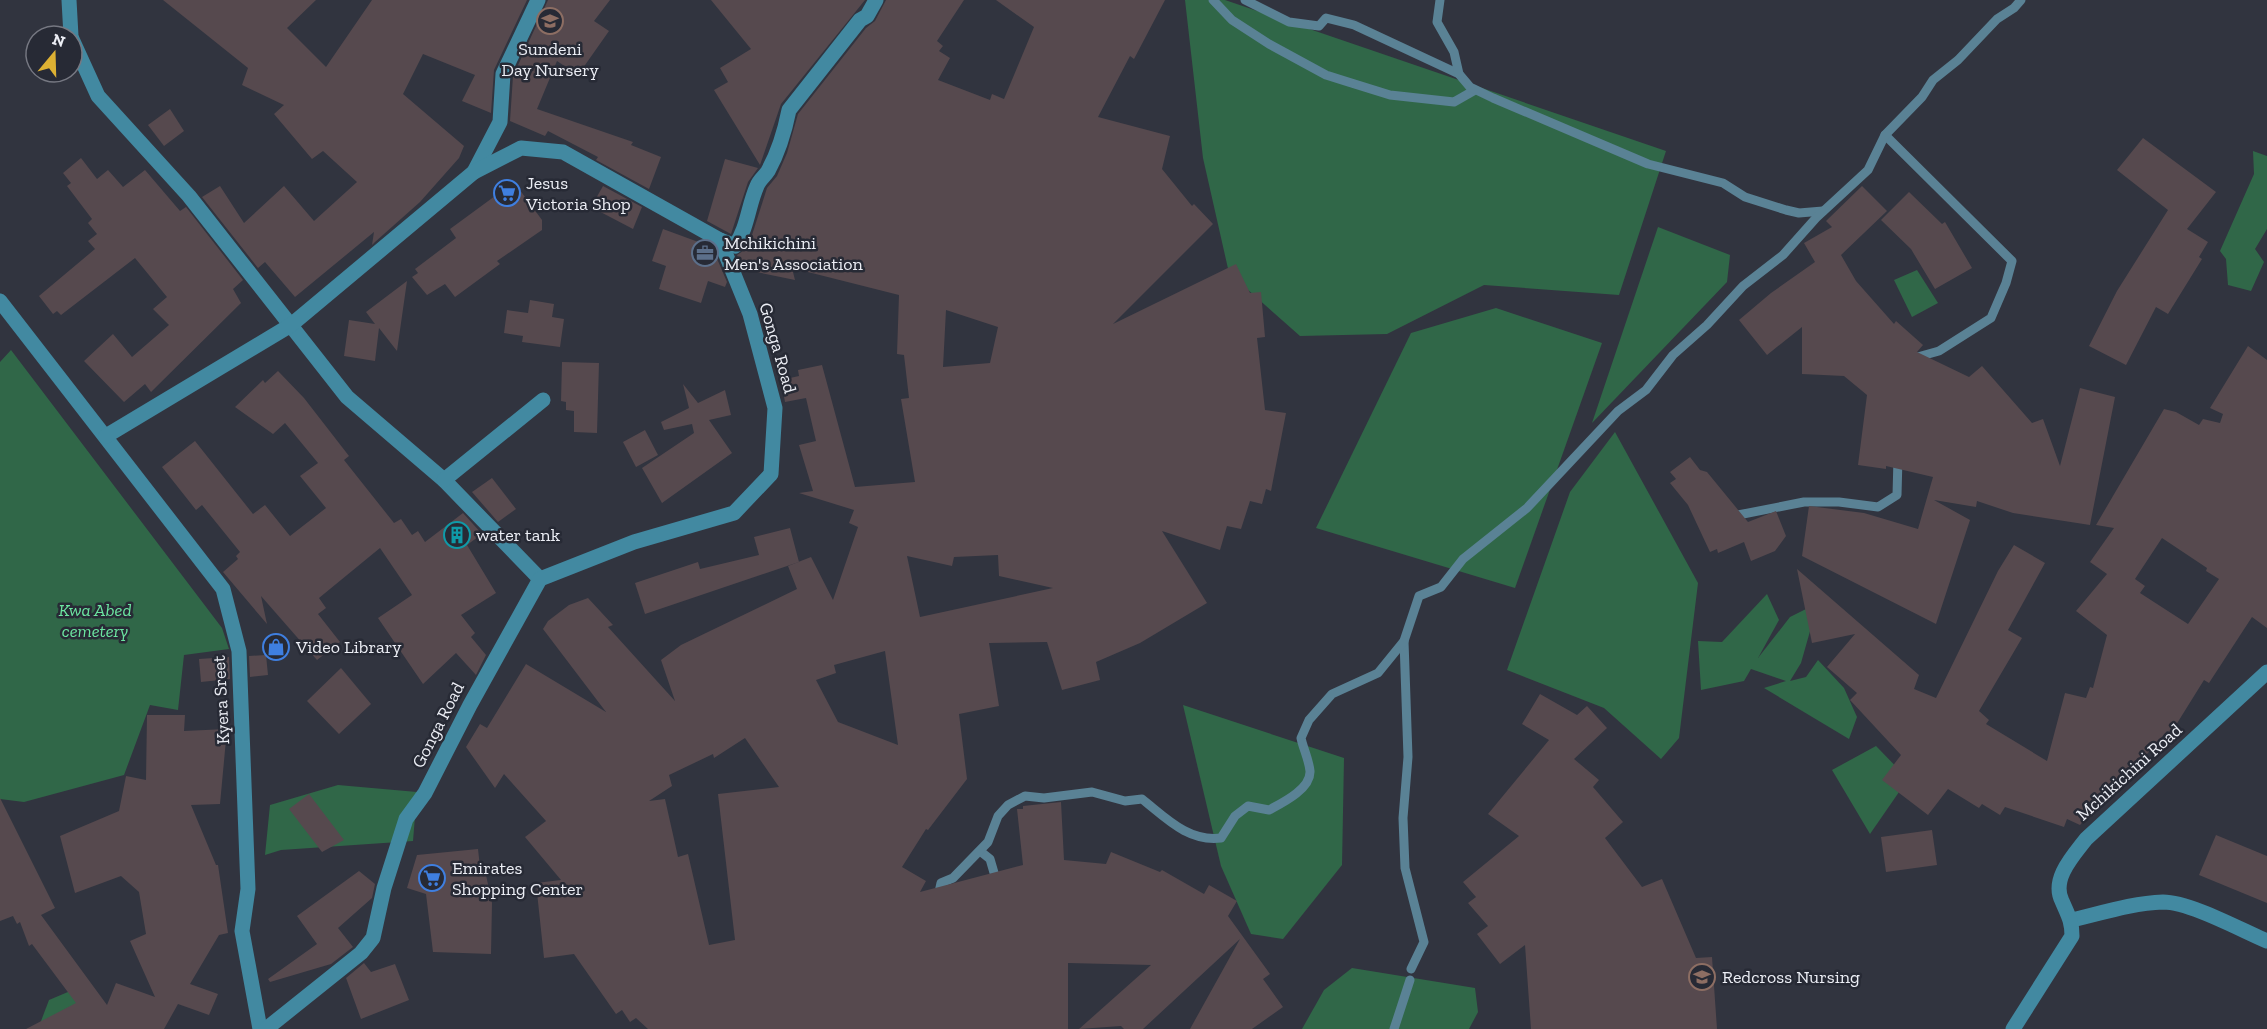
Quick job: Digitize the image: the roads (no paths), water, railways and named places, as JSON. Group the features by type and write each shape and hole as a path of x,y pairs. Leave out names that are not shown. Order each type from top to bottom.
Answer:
{"street":[{"path":"69,0 70,24"},
{"path":"474,172 500,122 503,74 538,0"},
{"path":"106,436 291,325 474,172 521,148 563,152 720,240 735,246 747,226 757,185 767,172 785,128 789,110 860,20 867,16 876,0"},
{"path":"84,65 98,96 189,196 347,397 444,480 540,579"},
{"name":"Gonga Road","path":"266,1029 361,953 373,938 384,888 406,819 426,793 470,705 540,579 634,542 734,513 771,474 775,408 750,314 720,240"},
{"name":"Kyera Sreet","path":"0,302 223,589 239,651 249,889 242,931 260,1029"},
{"path":"444,480 543,400"},
{"name":"Mchikichini Road","path":"2072,920 2060,898 2059,884 2064,868 2086,839 2267,672"},
{"path":"2013,1029 2072,936 2072,920 2135,905 2166,902 2200,912 2267,941"}],"waterway":[{"path":"1213,0 1232,20 1269,44 1326,75 1390,95 1454,102 1475,90"},
{"path":"1245,0 1289,22 1319,26 1326,18 1354,25 1459,74 1470,87 1493,98 1648,164 1723,183 1745,197 1786,210 1799,213 1823,211"},
{"path":"1440,0 1437,22 1454,52 1459,74"},
{"path":"938,897 941,883 953,878 988,842 998,816 1008,805 1025,796 1044,798 1092,792 1125,801 1142,799 1169,821 1188,832 1198,836 1221,838 1235,816 1248,806 1269,810 1295,795 1309,778 1310,771 1301,738 1309,720 1332,694 1378,673 1404,641 1419,596 1441,587 1463,559 1527,508 1618,411 1646,390 1673,355 1707,325 1743,286 1783,255 1816,218 1868,170 1885,135 1922,97 1933,80 1958,60 1997,19 2014,8 2021,0"},
{"path":"1885,135 2012,261 2006,283 1991,318 1939,351 1914,358"},
{"path":"1738,515 1804,502 1839,502 1878,507 1897,495 1898,458"},
{"path":"1404,641 1408,757 1403,818 1405,868 1424,942 1411,969"},
{"path":"980,851 990,859 997,883"},
{"path":"1394,1029 1410,980"}],"place":[{"name":"Sundeni Day Nursery","path":"550,21"},
{"name":"Jesus Victoria Shop","path":"507,193"},
{"name":"Mchikichini Men's Association","path":"705,253"},
{"name":"water tank","path":"457,535"},
{"name":"Video Library","path":"276,647"},
{"name":"Emirates Shopping Center","path":"432,878"},
{"name":"Redcross Nursing","path":"1702,977"}],"park label":[{"name":"Kwa Abed cemetery","path":"95,620"}]}
